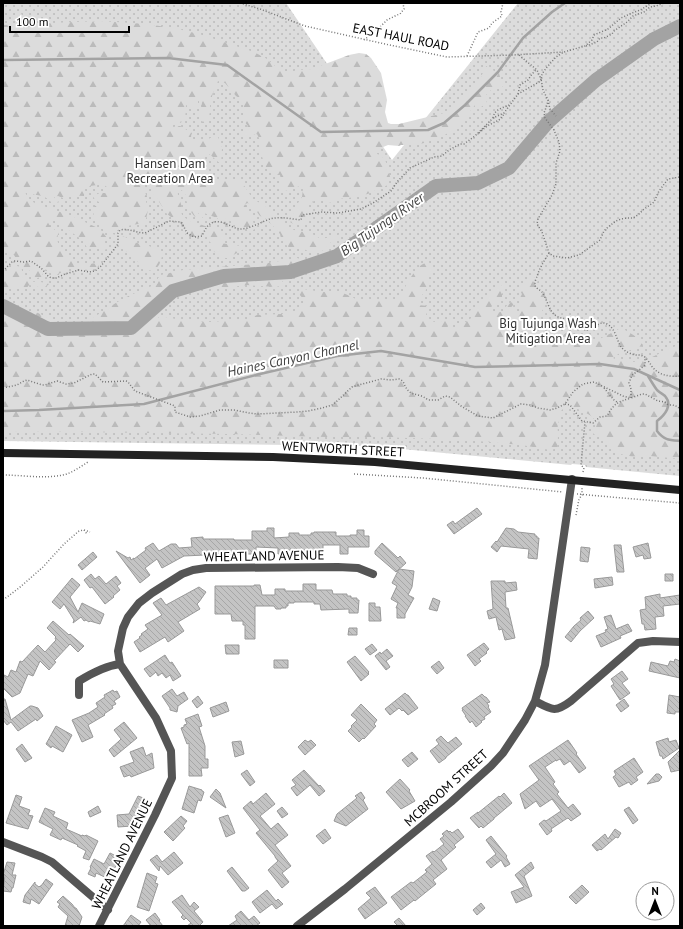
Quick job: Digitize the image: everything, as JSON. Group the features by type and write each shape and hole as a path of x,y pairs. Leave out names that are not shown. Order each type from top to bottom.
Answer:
{"main road":[{"name":"WENTWORTH STREET","path":"3,453 273,457 375,462 680,490"}],"street":[{"path":"572,479 545,665 535,701 549,708 562,708 638,644 653,641 680,642"},
{"name":"WHEATLAND AVENUE","path":"100,926 172,778 171,751 156,718 120,664 118,651 123,628 128,617 139,603 152,593 188,572 206,568 338,567 358,568 373,574"},
{"path":"79,695 79,680 112,665 120,664"},
{"name":"MCBROOM STREET","path":"297,926 452,802 491,766 503,753 526,720 535,701"},
{"path":"3,842 52,862 108,910"}],"path":[{"name":"EAST HAUL ROAD","path":"240,3 305,26 447,57 564,52"},
{"path":"364,40 387,20 400,14 404,10 404,3"},
{"path":"467,56 478,32 489,28 492,23 502,16 501,12 503,3"},
{"path":"585,46 592,40 594,35 608,29 621,18 652,3"},
{"path":"518,94 537,84 551,62 564,52 597,42 600,38 604,38 612,34 633,16 644,12 650,7 664,3"},
{"path":"518,55 537,70 550,109 556,116"},
{"path":"477,133 499,120 504,115 504,112 518,94 520,85 528,80 537,70"},
{"path":"548,100 544,112 545,118 554,130 559,142 560,151 556,163 556,184 552,195 538,219 537,224 542,232 549,253 553,256 567,258 579,255 600,240 604,231 616,221 633,218 654,202 659,191 668,179 680,176"},
{"path":"493,118 496,111 511,104"},
{"path":"3,271 10,263 15,261 31,261 51,278 56,278 79,270 89,272 94,271 101,266 118,244 118,233 120,230 128,229 145,233 168,220 182,223 187,233 194,237 202,236 207,226 214,222 222,222 242,229 271,219 284,218 300,220 302,215 322,212 338,213 361,209 391,191 410,168 434,157 442,156 460,144 464,144 493,118 504,112"},
{"path":"549,253 537,273 534,284 541,291 548,302 551,312 556,316 571,320 582,328 588,330 598,324 603,323 608,325 616,334 621,347 624,350 632,354 643,356 653,369 659,373 671,377 680,376"},
{"path":"631,398 629,383 632,375 645,365 646,358"},
{"path":"3,388 17,385 27,380 42,385 57,381 66,384 74,383 95,374 103,382 126,381 135,391 175,406 175,412 190,416 200,416 220,410 234,410 249,414 257,414 298,412 322,408 336,402 352,387 381,379 402,380 408,391 411,393 424,396 428,400 438,400 444,396 450,397 461,406 478,416 493,418 521,404 550,410 557,408 565,404 573,392 583,384 594,382 623,396 631,398"},
{"path":"603,386 617,402"},
{"path":"565,404 570,405 582,421 593,423 600,417 607,416 617,402 642,394 646,394 658,401 665,402 668,405 674,405 680,409"},
{"path":"581,465 586,422"},
{"path":"3,475 49,477 64,475 78,469 99,454"},
{"path":"354,474 423,478 680,503"},
{"path":"84,530 87,534"},
{"path":"3,600 43,568 64,544 79,531 84,530 90,532"}],"green space":[{"path":"3,3 286,3 392,160 518,3 680,3 680,476 586,467 585,465 363,446 3,441"},
{"name":"Hansen Dam Recreation Area","path":"100,21 147,24 199,34 254,52 267,59 281,71 288,72 312,69 349,55 359,53 366,54 371,58 381,73 387,100 385,112 388,123 391,124 399,124 444,113 460,100 480,79 486,66 499,73 501,81 505,85 491,90 485,96 487,103 481,107 475,105 465,121 441,137 414,145 388,145 376,150 377,154 381,155 386,162 387,170 390,176 388,185 357,197 337,199 329,203 325,203 324,199 314,201 308,206 307,211 309,222 305,225 295,225 290,222 287,214 294,213 294,209 302,197 303,189 301,186 285,191 279,187 281,179 280,175 271,173 265,166 259,147 259,138 257,134 245,137 241,133 248,126 243,120 244,101 236,96 225,83 218,81 210,103 208,122 203,123 200,116 202,102 198,100 198,106 195,112 191,107 186,105 185,120 180,123 170,123 168,126 180,126 192,133 192,140 207,141 210,138 218,137 222,147 221,164 209,154 204,157 202,163 219,181 234,179 241,181 253,199 265,206 281,223 290,229 312,234 321,239 340,234 339,237 322,251 308,251 299,247 290,248 285,244 280,234 273,226 265,218 260,216 248,203 245,204 255,229 253,230 238,227 233,222 223,218 223,220 235,229 234,230 229,228 217,218 199,211 198,213 204,221 201,221 193,215 189,209 185,193 178,189 181,212 183,216 188,220 222,233 225,237 220,243 241,246 244,249 228,258 224,258 208,246 209,244 212,244 208,240 207,236 202,233 197,237 190,237 185,234 181,224 167,214 156,197 152,194 148,180 140,174 138,177 140,184 147,196 146,201 148,210 146,219 143,223 122,227 111,233 158,250 162,255 157,268 153,271 148,270 140,264 108,234 107,230 94,218 93,209 99,204 99,202 95,200 93,196 100,193 110,193 106,186 96,185 85,188 84,196 66,195 68,200 58,196 54,197 57,201 63,203 51,202 45,197 25,192 29,200 74,217 100,229 107,238 104,243 108,249 88,249 85,242 56,221 47,219 48,224 59,232 57,239 59,246 64,249 71,260 78,265 98,263 99,265 96,268 89,270 67,268 65,271 56,275 44,269 42,277 37,278 23,267 14,255 3,251 3,25"},
{"path":"297,258 313,263 313,268 304,274 284,276 281,280 286,285 275,287 247,285 223,288 189,289 174,295 157,316 159,318 165,317 181,320 211,322 247,319 257,315 282,314 305,307 305,301 299,294 299,290 303,289 322,292 341,292 359,301 393,300 400,298 414,272 422,264 430,263 433,268 428,279 430,282 425,293 420,296 418,305 428,306 425,318 430,321 437,322 453,319 454,321 447,328 450,329 468,321 471,318 471,315 467,314 468,312 503,284 505,284 505,288 502,298 492,306 490,310 491,312 494,314 505,312 507,310 505,309 506,306 516,301 511,308 514,309 517,314 519,313 520,302 522,300 520,298 522,294 520,291 522,283 529,286 531,285 528,280 529,278 534,277 538,279 537,283 545,293 544,308 539,315 533,318 524,319 522,324 524,329 566,334 576,337 579,341 583,340 590,344 619,329 625,330 635,336 643,345 636,349 620,353 613,358 632,362 646,362 650,358 680,344 680,459 651,456 629,456 621,454 612,448 602,438 593,433 596,428 595,419 587,413 572,406 564,408 561,411 558,424 557,447 552,450 522,445 467,440 230,434 3,431 3,296 23,310 35,312 58,322 75,324 89,320 126,298 158,283 158,278 161,275 183,270 268,263"},
{"path":"13,267 21,267 23,277 25,279 49,284 45,287 29,285 26,289 22,287 3,288 3,271 6,273 9,272"}],"building":[{"path":"477,508 482,514 454,534 447,525 453,521 455,524"},
{"path":"267,528 274,528 274,538 289,537 289,533 311,535 311,533 314,532 336,532 336,536 350,536 357,535 357,530 364,530 364,536 369,536 369,547 348,547 348,554 340,554 340,545 323,545 323,552 314,552 310,550 287,550 287,554 278,554 278,548 256,547 256,554 184,556 162,568 157,559 145,568 150,575 140,583 116,551 128,558 130,557 131,560 146,550 145,548 153,543 159,551 171,544 176,544 179,548 192,547 191,538 203,537 203,539 252,540 252,531 267,531"},
{"path":"506,528 514,529 518,532 535,534 537,538 539,538 537,559 528,558 529,549 501,546 497,552 491,547 496,541 497,542"},
{"path":"382,543 398,558 400,556 406,563 396,572 375,554 375,551"},
{"path":"648,543 651,558 644,559 643,555 636,557 633,547"},
{"path":"614,545 621,545 624,572 617,572"},
{"path":"581,547 590,548 588,562 580,561"},
{"path":"93,552 97,557 82,570 78,565"},
{"path":"399,569 414,571 412,587 408,595 414,598 405,614 405,618 397,618 396,608 398,603 391,599 397,586 392,583"},
{"path":"91,574 95,579 99,576 106,584 116,576 121,583 117,586 120,590 105,604 92,587 90,588 84,580"},
{"path":"665,574 673,574 673,581 665,581"},
{"path":"612,577 613,585 595,588 594,579"},
{"path":"72,578 80,585 70,597 78,612 82,603 104,614 100,624 86,620 84,621 81,617 73,623 74,620 64,604 60,609 52,602"},
{"path":"491,581 505,581 505,583 516,582 517,590 505,592 506,608 508,608 515,638 505,640 502,629 499,630 496,617 489,619 487,611 493,609"},
{"path":"303,584 316,584 316,590 332,590 333,594 347,594 347,596 351,596 351,598 357,598 357,600 359,600 358,613 349,613 349,609 321,610 320,604 314,604 314,602 288,603 286,608 281,609 276,609 274,606 255,606 255,639 245,639 245,625 243,625 243,621 232,621 231,614 215,614 215,586 260,585 262,595 275,595 275,589 285,589 285,591 303,591"},
{"path":"199,587 206,592 197,604 200,609 178,622 184,631 168,642 165,637 140,652 134,642 148,629 145,625 162,615 153,603 161,598 166,605"},
{"path":"660,594 660,598 680,595 680,604 663,606 664,616 655,617 656,629 645,630 644,624 642,624 640,610 646,609 645,597"},
{"path":"433,598 440,601 437,611 429,609"},
{"path":"369,603 375,603 375,607 380,607 381,621 369,621"},
{"path":"588,611 594,618 571,642 565,637 581,620 580,618"},
{"path":"611,615 616,629 628,624 632,631 601,647 596,636 606,632 605,630 608,629 604,617"},
{"path":"53,621 84,646 78,652 70,644 54,661 56,662 49,670 40,661 33,676 28,674 20,693 12,697 3,688 4,675 8,677 11,670 16,672 20,661 22,662 38,645 45,652 56,640 56,637 47,628"},
{"path":"349,628 357,628 357,635 348,635"},
{"path":"484,643 489,649 486,652 487,653 479,659 481,661 475,666 467,655"},
{"path":"372,644 377,650 370,655 365,649"},
{"path":"225,645 239,645 239,654 226,654"},
{"path":"387,649 393,656 386,661 390,667 386,670 375,656 380,652 381,654"},
{"path":"165,655 170,663 172,662 181,676 173,681 170,675 166,678 162,673 158,676 156,672 150,677 144,669"},
{"path":"355,656 369,672 369,674 361,681 347,662"},
{"path":"675,659 680,661 680,678 649,671 651,662 668,666 670,661 674,662"},
{"path":"274,660 288,660 288,668 274,668"},
{"path":"439,661 444,668 437,674 431,667"},
{"path":"622,671 628,679 622,683 630,693 620,700 611,686 614,684 611,679"},
{"path":"172,689 177,696 184,692 188,699 178,706 177,712 170,710 162,696"},
{"path":"113,690 114,692 117,691 120,697 114,701 116,704 104,714 105,715 88,725 93,737 82,742 72,720 89,713 98,707 96,703 105,697 104,695"},
{"path":"405,693 418,708 408,715 399,708 390,715 385,709"},
{"path":"482,694 490,702 487,703 491,712 484,717 485,719 476,727 472,721 470,723 462,708"},
{"path":"669,695 680,697 680,712 675,712 675,714 667,713"},
{"path":"198,696 203,703 197,708 192,701"},
{"path":"3,699 5,699 11,720 30,706 38,708 43,716 37,721 36,719 18,731 11,722 7,725 3,720"},
{"path":"624,699 629,706 621,712 616,705"},
{"path":"226,702 229,711 213,717 210,708"},
{"path":"361,704 377,720 374,724 376,726 364,739 363,738 359,742 348,731 357,720 351,715"},
{"path":"198,714 202,726 199,727 205,746 205,759 208,759 208,768 201,768 202,776 189,776 189,743 187,744 181,728 187,724 185,719"},
{"path":"124,722 137,738 114,757 109,750 121,739 114,730"},
{"path":"56,726 72,735 63,752 52,746 51,748 46,744"},
{"path":"441,736 448,743 456,737 462,744 439,763 430,751 439,744 436,740"},
{"path":"668,738 669,742 676,740 679,748 663,759 662,756 660,756 656,742"},
{"path":"305,740 308,742 311,740 316,745 305,755 298,747"},
{"path":"568,740 586,768 579,773 570,761 564,765 560,759 545,767 555,782 553,784 559,792 557,794 568,808 573,804 581,814 571,821 568,818 566,819 551,829 552,831 547,835 539,824 561,811 552,799 540,807 536,801 525,809 520,794 539,780 529,766"},
{"path":"241,741 244,754 235,757 232,742"},
{"path":"22,744 32,758 25,762 16,749"},
{"path":"143,747 146,756 152,753 154,768 131,777 130,775 124,777 120,767 134,762 130,752"},
{"path":"680,750 680,770 671,772 668,762"},
{"path":"412,752 418,759 408,767 402,760"},
{"path":"634,758 643,772 636,777 638,780 631,785 629,782 619,787 613,777 616,775 614,771"},
{"path":"247,770 255,782 250,786 241,774"},
{"path":"304,770 325,791 319,796 310,785 297,796 291,788 296,785 292,780"},
{"path":"656,774 659,774 662,777 659,781 647,784"},
{"path":"400,779 410,790 409,791 415,801 401,809 386,792"},
{"path":"189,786 204,792 201,801 198,800 194,813 182,809"},
{"path":"216,789 220,793 226,808 210,797"},
{"path":"361,792 365,798 363,800 368,809 346,826 334,821 337,814 357,798 355,796"},
{"path":"266,793 275,804 260,816 271,829 278,823 288,835 275,845 291,866 282,873 289,882 282,888 268,870 278,861 256,833 260,830 243,808 251,801 253,804"},
{"path":"504,793 512,803 483,828 481,826 479,828 470,818"},
{"path":"16,795 22,797 19,806 30,810 28,815 33,816 28,829 6,823"},
{"path":"138,796 146,799 132,826 118,827 117,815 129,814"},
{"path":"98,806 101,812 90,817 88,812"},
{"path":"282,807 288,814 282,818 277,811"},
{"path":"629,807 638,820 633,824 624,810"},
{"path":"45,808 55,812 53,816 68,823 66,829 82,836 86,835 98,841 89,860 83,858 86,851 77,846 78,845 62,838 61,840 50,835 53,829 39,822"},
{"path":"228,815 235,833 226,837 219,818"},
{"path":"181,816 187,821 183,826 185,828 173,841 164,832"},
{"path":"325,829 331,838 323,844 316,836"},
{"path":"458,829 464,837 454,845 456,847 441,860 447,869 433,880 436,884 401,910 391,897 427,872 425,870 432,864 426,856 444,844 440,839 444,836 442,834 447,830 452,833"},
{"path":"615,829 621,833 618,838 616,837 601,850 600,849 597,851 592,845 605,834 608,839"},
{"path":"491,836 507,856 506,857 510,864 505,867 501,860 491,868 486,862 496,854 486,840"},
{"path":"174,852 183,863 168,875 160,866 159,871 150,860 157,855 162,862"},
{"path":"110,853 120,858 109,879 96,873 95,877 88,874 94,859 104,864"},
{"path":"7,862 15,863 12,875 16,875 11,892 3,891 5,875 3,875"},
{"path":"531,862 534,868 524,876 532,896 516,903 511,892 524,887 515,875"},
{"path":"232,867 249,888 245,891 242,891 227,871"},
{"path":"147,873 157,877 155,883 158,884 149,911 137,907"},
{"path":"46,879 53,884 39,904 31,899 30,904 23,902 25,895 35,882 35,884 39,887"},
{"path":"582,885 589,892 576,904 569,897"},
{"path":"375,887 387,903 365,919 358,909 371,898 366,893"},
{"path":"267,890 276,901 278,899 283,904 276,909 272,904 260,913 252,902"},
{"path":"182,895 190,907 194,902 199,907 194,911 203,922 199,926 187,926 191,923 186,918 184,920 181,917 183,915 172,902"},
{"path":"63,896 76,908 82,917 79,926 65,926 68,916 58,907 60,904 57,902"},
{"path":"481,903 485,908 477,915 473,910"},
{"path":"241,911 249,920 254,916 260,923 256,926 228,926 237,920 235,916"},
{"path":"155,913 163,926 151,926 146,920"},
{"path":"131,915 141,922 138,926 123,926"},
{"path":"399,918 406,926 398,926 394,922"}],"waterway":[{"path":"3,60 168,58 227,65 321,132 428,130 444,123 465,105 498,72 523,38 552,12 565,3"},
{"name":"Big Tujunga River","path":"3,306 48,329 131,328 173,291 224,276 290,272 337,256 436,186 478,183 509,168 548,122 596,80 654,39 680,26"},
{"name":"Haines Canyon Channel","path":"3,411 144,404 337,356 381,351 475,367 600,364 634,369 680,390"},
{"path":"648,376 657,390 665,396 668,403 667,410 657,421 657,431 667,439 680,441"}],"park label":[{"name":"Big Tujunga Wash Mitigation Area","path":"548,330"}]}
